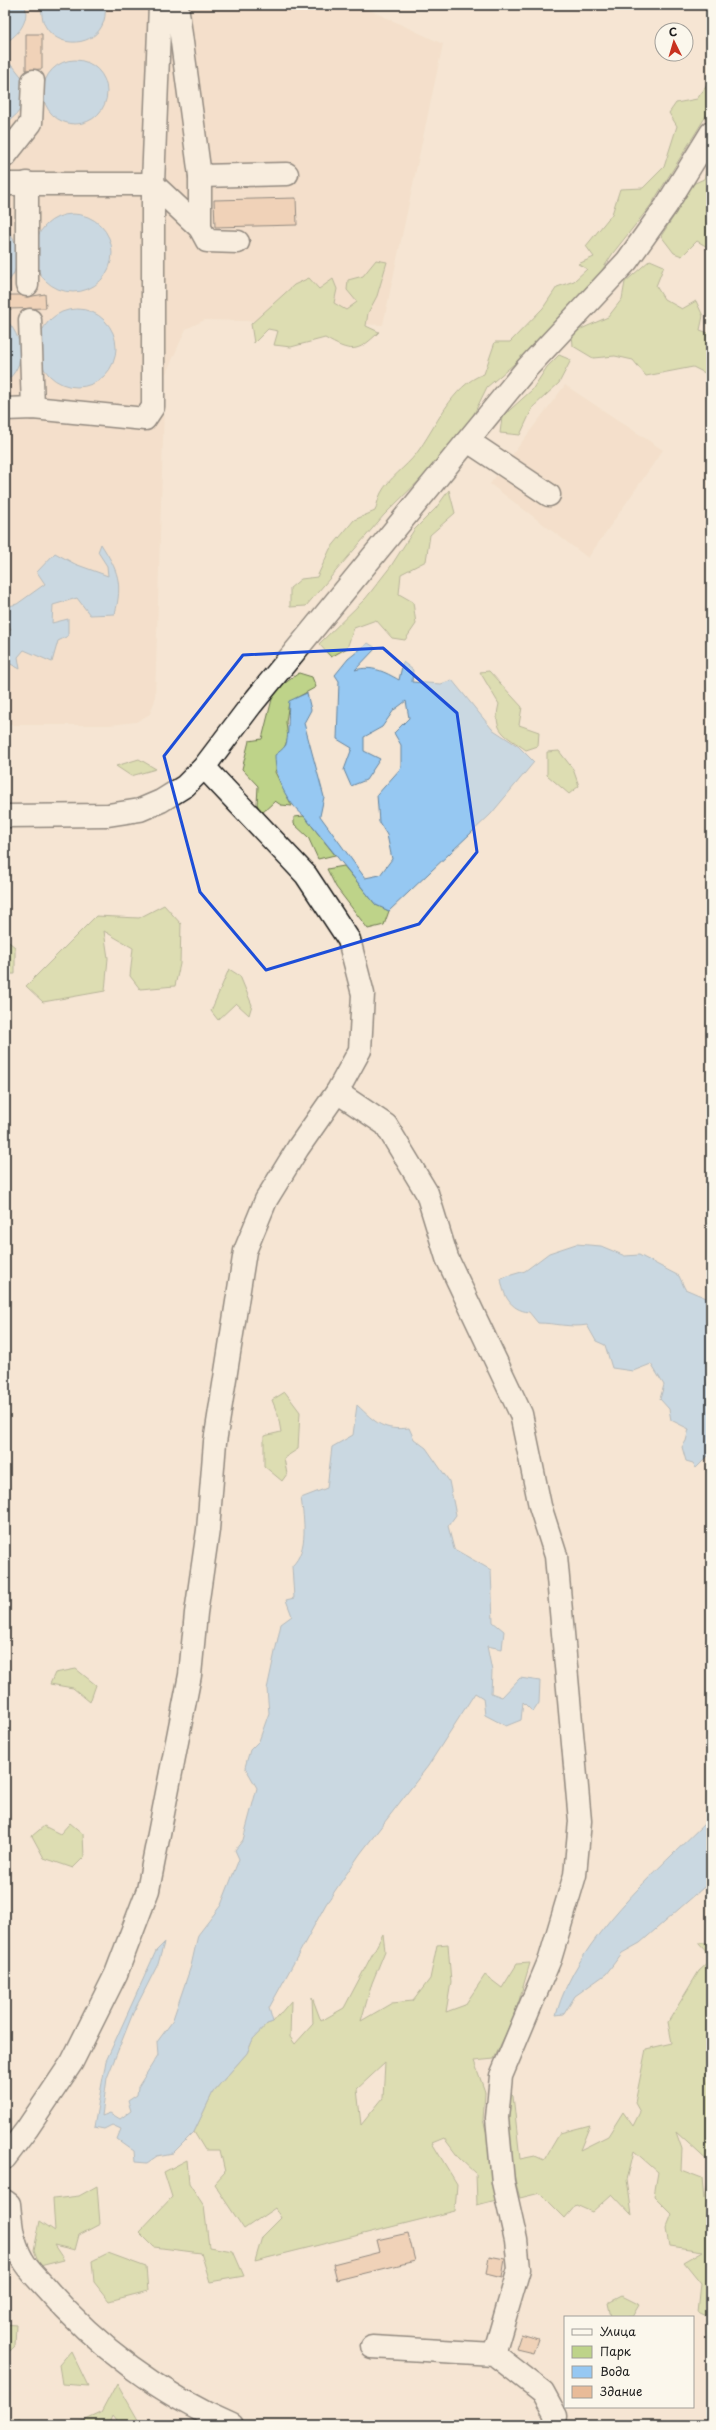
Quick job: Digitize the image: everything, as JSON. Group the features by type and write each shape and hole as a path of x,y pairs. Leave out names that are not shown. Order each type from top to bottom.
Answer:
{"street":[{"path":"5,409 33,408 145,419 153,407 153,184 160,5"},
{"path":"177,5 200,176 200,228"},
{"path":"5,156 31,123 32,81"},
{"path":"5,816 108,814 140,810 161,802 185,786 204,766 251,705 527,368 627,261 666,206 711,133"},
{"path":"200,176 287,174"},
{"path":"27,183 27,285"},
{"path":"5,184 153,184 200,228 207,241 238,242"},
{"path":"30,320 33,408"},
{"path":"468,441 549,495"},
{"path":"5,2158 27,2129 72,2062 116,1974 148,1890 190,1675 196,1613 208,1530 215,1442 245,1251 266,1200 298,1148 337,1092 360,1050 363,994 349,940 306,875 204,766"},
{"path":"337,1092 386,1125 427,1194 447,1258 521,1414 540,1506 556,1556 580,1821 576,1867 550,1958 501,2076 498,2118 503,2182 516,2240 519,2269 494,2354"},
{"path":"5,2201 9,2204 12,2236 22,2261 60,2305 124,2362 196,2410 232,2425"},
{"path":"372,2347 494,2354 543,2392 556,2416 554,2425"}],"highlighted area":[{"path":"383,648 457,713 477,852 419,924 266,970 200,892 164,756 243,655"}],"shaded area":[{"path":"5,5 359,5 443,44 383,325 205,320 186,329 165,376 155,700 150,714 136,722 111,725 5,725"},
{"path":"565,385 663,450 588,558 490,484"}],"green space":[{"path":"711,58 711,108 651,205 613,253 595,281 566,309 527,353 487,387 470,422 437,463 384,515 306,606 290,607 290,588 301,579 317,577 330,549 354,520 375,511 384,488 416,454 453,397 462,387 484,374 495,342 510,342 543,308 557,287 574,281 587,269 578,264 594,257 586,246 612,214 620,189 643,188 664,167 677,126 669,113 676,103 697,99 708,84"},
{"path":"711,153 711,249 697,241 682,256 674,253 661,236 676,213 686,187 704,179"},
{"path":"376,260 387,262 377,296 368,313 366,326 379,332 365,344 359,347 347,348 325,338 291,347 274,345 278,331 268,329 254,343 251,324 294,285 309,278 319,289 333,279 337,289 334,303 346,310 357,302 347,290 348,280 363,276"},
{"path":"650,260 664,266 656,286 664,299 682,309 696,301 703,316 700,330 711,334 711,376 693,367 646,376 633,360 615,356 593,358 573,346 572,333 608,317 622,299 625,282"},
{"path":"559,355 571,360 559,383 533,407 520,435 500,433 502,417 532,390 547,367"},
{"path":"449,490 455,513 430,535 426,561 401,574 399,594 413,602 416,624 405,640 392,638 376,620 354,628 347,648 331,657 319,644 366,598 391,566 414,530 436,508"},
{"path":"489,671 522,707 519,725 539,732 538,746 526,750 502,732 497,721 499,704 480,672"},
{"path":"299,673 312,677 316,687 289,702 286,722 288,738 275,772 292,806 281,805 275,801 261,814 257,804 258,786 242,769 249,741 262,739 274,691"},
{"path":"559,751 573,769 579,786 569,794 547,775 547,752"},
{"path":"139,759 156,769 131,776 116,766"},
{"path":"304,816 335,855 318,859 308,837 294,824 294,817"},
{"path":"344,866 376,905 389,911 384,925 368,929 336,887 327,869"},
{"path":"164,905 181,924 180,964 175,986 140,989 130,976 133,948 104,931 108,958 105,991 43,1002 26,986 96,916 139,918"},
{"path":"5,939 15,947 15,974 5,974"},
{"path":"229,969 240,976 252,1005 249,1015 236,1003 218,1020 211,1011"},
{"path":"285,1392 300,1412 298,1449 284,1458 287,1474 282,1481 264,1466 264,1436 281,1432 278,1415 272,1400"},
{"path":"76,1669 96,1685 90,1702 73,1688 50,1684 55,1673"},
{"path":"70,1823 83,1834 84,1857 73,1868 44,1858 32,1836 44,1826 60,1834"},
{"path":"383,1934 385,1951 372,1983 361,2021 392,2003 413,2001 430,1979 437,1945 448,1944 451,1982 446,2012 465,2005 485,1975 502,1988 517,1964 530,1963 515,2014 494,2059 474,2061 485,2092 483,2120 491,2147 500,2199 477,2205 476,2174 459,2158 444,2138 432,2143 457,2184 455,2211 255,2261 262,2237 281,2218 275,2208 244,2229 214,2184 225,2172 220,2150 205,2150 194,2132 213,2092 247,2053 253,2039 267,2024 273,2022 291,2001 290,2037 295,2044 313,2024 312,1997 321,2021 344,2008","holes":["385,2063 383,2098 361,2125 357,2089"]},
{"path":"698,1943 711,1943 711,1957"},
{"path":"711,1960 711,2164 676,2132 682,2149 681,2170 702,2178 704,2198 711,2167 711,2318 698,2312 701,2283 684,2262 703,2251 669,2246 666,2229 672,2214 654,2196 658,2172 634,2151 627,2180 632,2215 612,2194 592,2212 576,2205 565,2218 540,2193 520,2198 513,2171 507,2118 508,2090 513,2095 520,2159 535,2156 544,2160 560,2133 590,2125 580,2150 608,2136 623,2112 633,2126 640,2112 635,2103 646,2049 672,2043 668,2022 699,1971"},
{"path":"187,2160 189,2183 204,2206 209,2247 233,2251 244,2276 210,2282 201,2253 154,2247 139,2232 172,2197 164,2172"},
{"path":"97,2186 100,2224 79,2235 75,2250 54,2245 64,2260 40,2266 34,2250 40,2221 55,2231 53,2199 79,2196"},
{"path":"108,2253 146,2267 148,2291 109,2301 94,2282 92,2261"},
{"path":"622,2296 640,2305 634,2316 611,2316 608,2303"},
{"path":"5,2324 16,2325 15,2346 5,2356"},
{"path":"71,2351 88,2386 62,2384 59,2365"},
{"path":"117,2383 141,2425 121,2425 113,2415 109,2425 75,2425 101,2413"},
{"path":"20,2420 21,2425 5,2425 5,2422"}],"water":[{"path":"5,5 25,5 26,17 19,32 5,43"},
{"path":"42,5 105,5 104,21 97,33 86,40 74,42 61,40 50,33 43,21"},
{"path":"75,60 87,62 98,69 105,80 107,92 105,104 98,115 87,122 75,124 63,122 52,115 45,104 43,92 45,80 52,69 63,62"},
{"path":"5,62 13,66 24,80 23,100 20,110 12,119 5,123"},
{"path":"73,214 88,217 95,221 105,231 109,238 112,253 109,268 105,275 95,285 88,289 73,292 58,289 51,285 41,275 37,268 34,253 37,238 41,231 51,221 58,217"},
{"path":"5,228 14,241 17,249 17,264 11,279 5,285"},
{"path":"77,309 92,312 99,316 109,326 113,333 116,348 113,363 109,370 99,380 92,384 77,387 62,384 55,380 45,370 41,363 38,348 41,333 45,326 55,316 62,312"},
{"path":"5,319 16,334 19,342 20,359 12,375 5,382"},
{"path":"101,544 115,570 119,585 115,614 90,615 77,598 53,605 52,623 68,619 68,636 58,641 52,662 24,650 18,657 20,669 5,661 5,634 11,629 5,619 5,607 17,604 45,584 37,572 55,553 75,564 108,576 107,566 98,552"},
{"path":"368,643 376,648 355,670 367,668 378,670 399,680 403,662 413,670 412,682 441,684 452,680 492,729 518,746 534,762 491,814 389,911 376,905 304,816 292,804 279,781 275,755 285,746 286,743 288,732 289,701 307,693 311,710 304,723 324,797 320,816 365,878 380,875 392,859 387,835 379,822 377,795 401,768 401,745 394,733 409,718 406,701 394,710 382,727 364,737 364,751 380,759 366,780 351,786 344,770 352,748 337,739 339,681 335,675 348,659"},
{"path":"576,1244 601,1246 625,1256 639,1255 679,1276 685,1289 711,1300 711,1453 696,1468 693,1463 686,1461 682,1447 686,1441 689,1429 671,1420 669,1409 660,1399 664,1385 651,1364 633,1371 612,1368 605,1345 596,1341 587,1325 575,1326 538,1323 529,1312 522,1311 512,1305 506,1296 501,1278 525,1271 549,1253"},
{"path":"357,1405 369,1417 386,1427 400,1429 409,1428 414,1439 426,1448 449,1481 456,1515 448,1526 454,1549 491,1570 493,1622 504,1631 502,1649 487,1646 492,1671 491,1693 502,1697 520,1678 540,1681 539,1703 533,1712 523,1702 521,1720 506,1726 485,1715 483,1698 475,1693 428,1766 360,1854 326,1904 269,2008 273,2022 267,2024 253,2039 247,2053 213,2092 194,2132 173,2153 157,2156 147,2163 135,2162 134,2151 117,2139 121,2129 112,2125 104,2129 94,2127 106,2061 156,1951 164,1943 158,1964 133,2013 107,2078 102,2116 110,2113 120,2119 131,2111 128,2101 137,2095 138,2087 158,2055 157,2042 172,2022 191,1966 198,1935 221,1905 239,1859 235,1850 243,1840 257,1788 245,1767 250,1750 259,1741 269,1713 267,1689 281,1624 292,1616 286,1600 294,1598 292,1566 301,1552 303,1543 304,1525 301,1498 327,1488 332,1447 353,1435"},
{"path":"711,1817 711,1881 640,1943 622,1953 606,1974 575,1996 564,2014 556,2015 566,1987 581,1959 600,1933 643,1884"}],"building":[{"path":"26,34 42,34 42,69 26,70"},
{"path":"296,198 297,225 215,227 214,200"},
{"path":"45,294 46,308 8,309 7,295 20,295 27,297"},
{"path":"408,2233 415,2261 337,2280 333,2264 380,2252 377,2240"},
{"path":"489,2256 505,2259 502,2278 486,2274"},
{"path":"521,2334 538,2339 533,2353 516,2349"}]}
